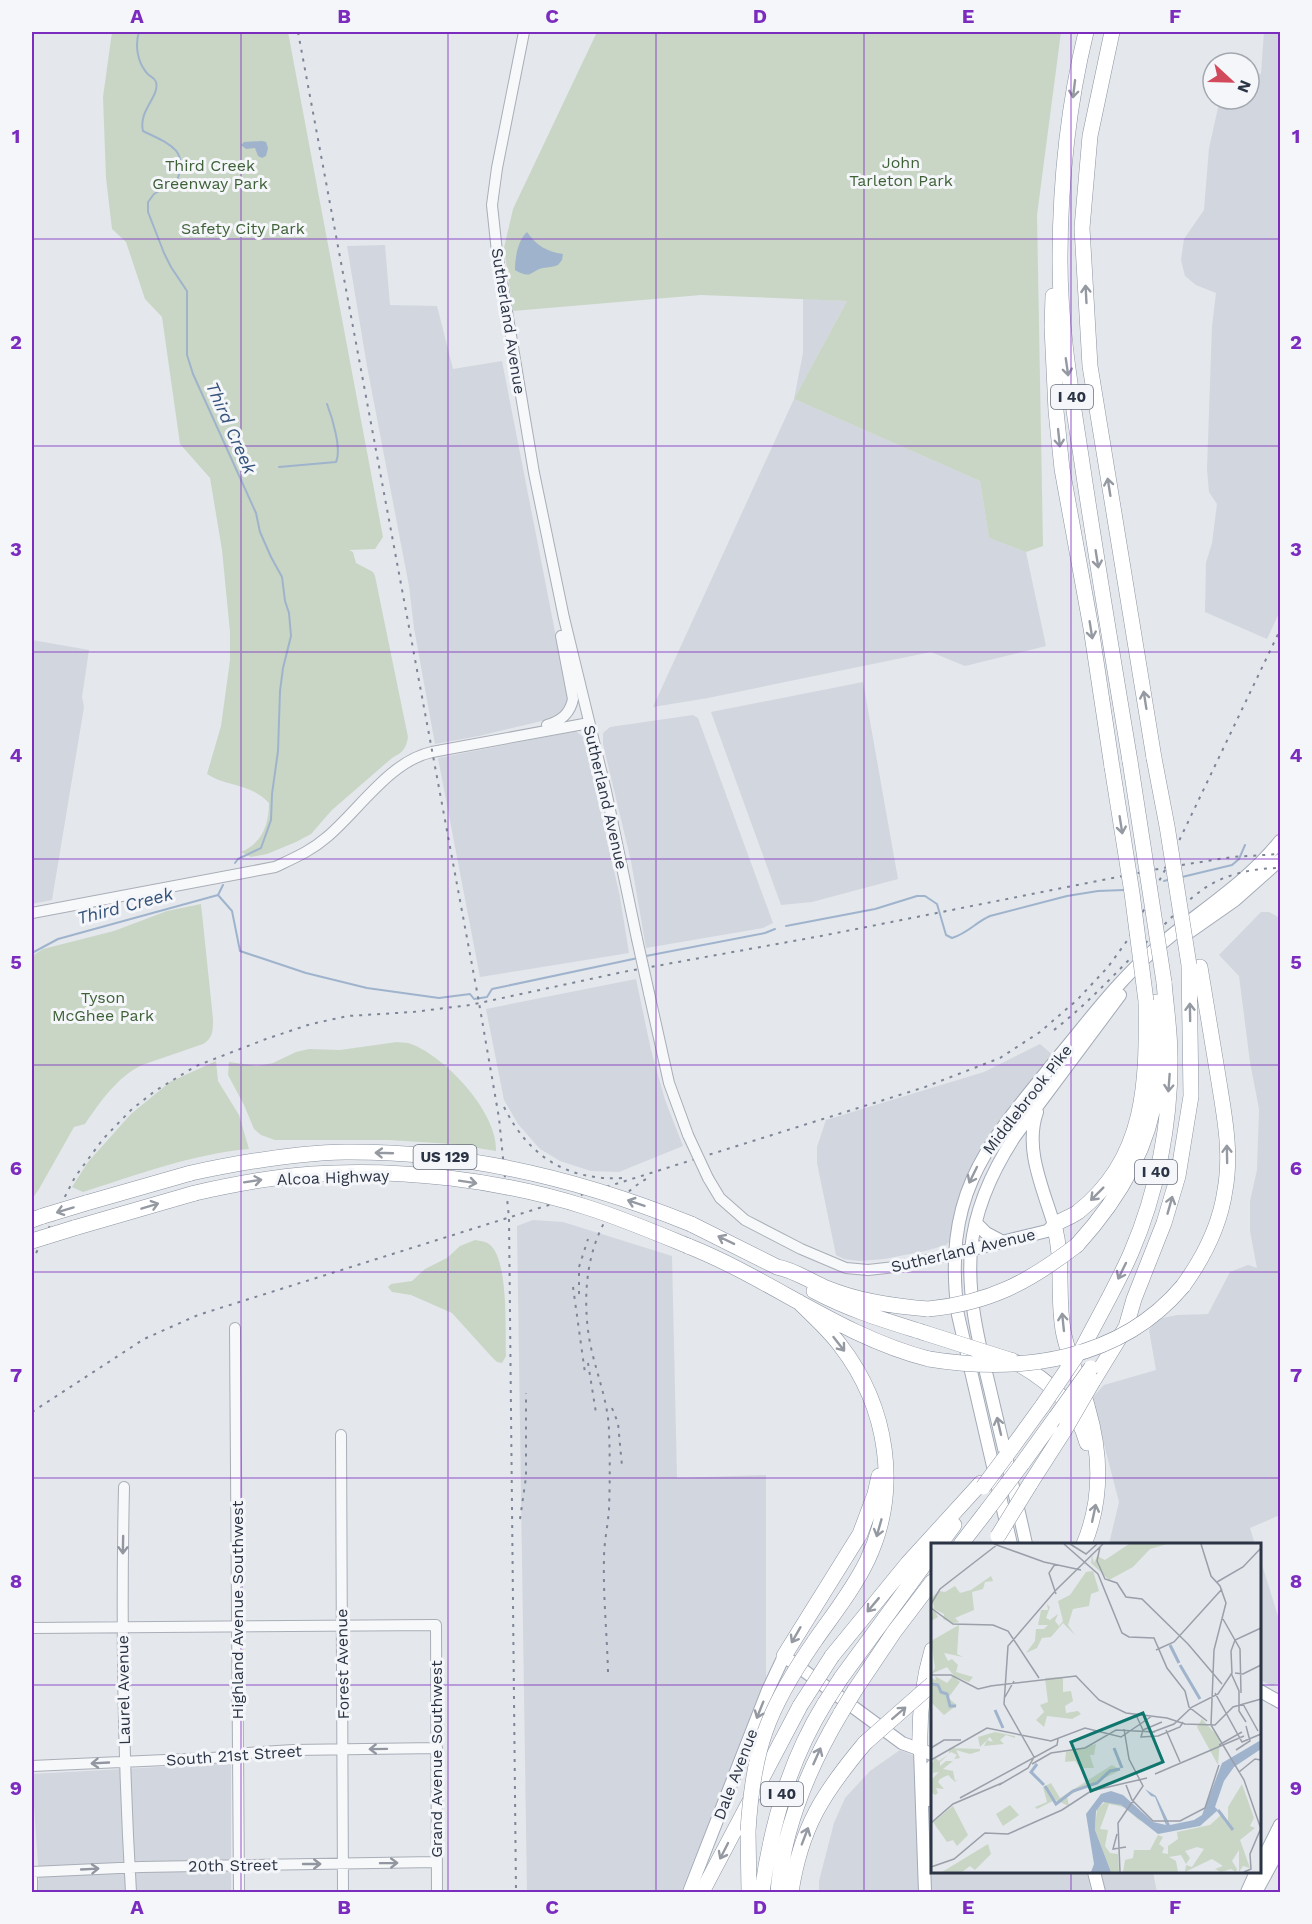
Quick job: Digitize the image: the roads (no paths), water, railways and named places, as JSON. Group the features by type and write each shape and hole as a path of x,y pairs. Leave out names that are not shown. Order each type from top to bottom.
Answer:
{"highway":[{"name":"I 40","path":"982,1485 1006,1456 1083,1347 1131,1253 1150,1201 1165,1130 1168,1094 1170,1056 1148,879 1065,349 1060,262 1064,170 1075,77 1086,32"},
{"name":"I 40","path":"962,1543 1056,1417 1092,1375 1134,1299 1164,1223 1178,1176 1191,1095 1195,966 1154,758 1088,343 1082,228 1090,136 1112,32"},
{"path":"1064,170 1054,262 1052,327 1056,411 1062,470 1091,628 1132,893 1146,1001 1147,1057 1141,1104 1131,1143 1112,1179 1076,1214 1054,1225 1060,1245 1063,1328 1069,1355 1088,1408 1098,1457 1098,1481 1092,1522 1084,1543"},
{"name":"Alcoa Highway","path":"32,1241 70,1234 122,1215 195,1193 244,1183 312,1174 426,1176 493,1186 584,1206 628,1221 688,1246 756,1279 877,1343 928,1359 957,1364 1008,1365 1067,1357 1113,1341 1136,1328 1166,1304 1184,1286 1216,1227 1226,1189 1228,1168 1226,1125 1195,966"},
{"path":"794,1277 867,1302 928,1309 959,1306 1012,1288 1046,1269 1077,1245 1101,1219 1119,1192 1140,1150 1156,1092 1160,982"},
{"name":"Alcoa Highway","path":"35,1218 191,1173 248,1161 333,1153 417,1154 456,1158 538,1173 585,1186 691,1224 760,1257 777,1267 782,1274 794,1277"},
{"path":"32,1251 70,1234"},
{"path":"794,1277 833,1302 1010,1360 1039,1377 1063,1396 1073,1409 1084,1431 1098,1481"},
{"path":"749,1893 748,1831 753,1773 766,1726 791,1676 857,1580 876,1540 886,1495 887,1472 881,1428 866,1385 840,1344 794,1300"},
{"path":"995,1540 1064,1431 1092,1375"},
{"path":"784,1656 850,1550 868,1516 879,1477 881,1428"},
{"path":"941,1543 982,1485"},
{"path":"702,1893 800,1706 832,1656 908,1563 982,1485"},
{"name":"I 40","path":"762,1893 768,1852 782,1795 807,1733 841,1678 931,1557"},
{"name":"I 40","path":"778,1893 780,1868 800,1794 823,1743 894,1632 931,1585"},
{"path":"926,1752 919,1716 925,1675 931,1656"},
{"path":"791,1893 795,1866 804,1836 821,1801 865,1743 931,1686"}],"main road":[{"name":"Middlebrook Pike","path":"1026,1543 976,1330 970,1284 971,1249 987,1185 1015,1136 1133,968 1250,874 1281,841"},
{"name":"Middlebrook Pike","path":"1011,1543 958,1315 954,1282 960,1216 969,1183 1002,1126 1140,972 1165,950 1235,900 1281,860"},
{"path":"1015,1136 1019,1120 1036,1097 1034,1088"},
{"path":"1040,1102 1033,1124 1031,1148 1054,1225"},
{"path":"976,1223 986,1233 1003,1242"},
{"name":"Sutherland Avenue","path":"955,1254 1047,1231 1054,1225"},
{"path":"784,1656 888,1734 902,1743 926,1752 925,1893"},
{"name":"Dale Avenue","path":"689,1893 759,1711 784,1656"},
{"path":"1261,1691 1281,1702"},
{"path":"924,1849 928,1833 931,1793"},
{"path":"1261,1863 1281,1825"},
{"path":"1256,1893 1281,1848"},
{"path":"1094,1873 1098,1893"},
{"path":"1247,1893 1256,1873"}],"street":[{"name":"Sutherland Avenue","path":"524,32 497,168 492,205 496,252 534,473 564,621 669,1083 688,1135 708,1178 720,1198 745,1220 801,1249 846,1268 868,1270 895,1267 955,1254"},
{"path":"538,732 547,725 562,719 572,703 573,694 560,632 564,621"},
{"path":"32,913 275,867 308,852 329,836 386,779 416,757 589,723"},
{"name":"Highland Avenue Southwest","path":"235,1328 239,1893"},
{"name":"Forest Avenue","path":"341,1435 343,1893"},
{"name":"Laurel Avenue","path":"124,1487 121,1627 131,1893"},
{"name":"Grand Avenue Southwest","path":"342,1625 436,1624 435,1862 437,1893"},
{"path":"32,1628 342,1625"},
{"name":"South 21st Street","path":"32,1767 344,1749 437,1748"},
{"name":"20th Street","path":"32,1872 130,1867 435,1862"},
{"path":"32,1878 32,1893"}],"water":[{"path":"244,142 266,142 268,148 266,156 262,158 258,156 255,148 246,149 241,145"},
{"path":"527,232 542,247 563,254 558,265 543,268 528,275 515,270 521,239"}],"waterway":[{"name":"Third Creek","path":"139,32 137,47 139,58 143,68 156,82 155,93 143,117 143,131 174,148 181,161 177,180 154,194 148,202 148,212 164,253 187,291 187,355 193,374 256,513 260,532 282,577 289,613 291,636 280,691 278,751 271,820 261,848 238,859 235,863"},
{"path":"279,467 336,462 337,441 327,404"},
{"path":"1182,877 1232,865 1239,859 1245,845"},
{"path":"1164,881 1171,879"},
{"name":"Third Creek","path":"32,953 58,939 218,895 223,885"},
{"path":"786,926 875,909 917,896 925,896 937,904 946,935 952,938 990,916 1067,896 1124,890"},
{"path":"218,895 232,911 240,951 306,973 367,988 439,998 470,994 474,999 487,997 492,989 638,958"},
{"path":"646,956 765,933 775,929"}],"railway":[{"path":"298,32 499,1118 509,1218 516,1892"},
{"path":"32,1412 144,1339 198,1315 925,1087 1000,1058 1040,1032 1077,1000 1108,967 1129,938 1166,868 1280,630"},
{"path":"32,1261 75,1177 103,1139 131,1110 155,1091 196,1066 311,1024 348,1016 413,1012 470,1005 623,972 821,936 1163,868 1232,857 1280,854"},
{"path":"1054,1030 1098,991 1194,896 1226,877 1258,869 1280,868"},
{"path":"504,1107 525,1140 552,1162 585,1175 624,1178"},
{"path":"608,1672 604,1572 609,1509 609,1431 604,1397 590,1343 586,1296 593,1250 601,1228 613,1209 628,1192 648,1178"},
{"path":"579,1294 579,1267 588,1239"},
{"path":"573,1287 585,1373"},
{"path":"588,1363 596,1413"},
{"path":"520,1519 526,1477 526,1393"},
{"path":"612,1408 618,1423 622,1466"}],"park label":[{"name":"John Tarleton Park","path":"901,171"},
{"name":"Third Creek Greenway Park","path":"210,174"},
{"name":"Safety City Park","path":"243,228"},
{"name":"Tyson McGhee Park","path":"103,1006"}]}
